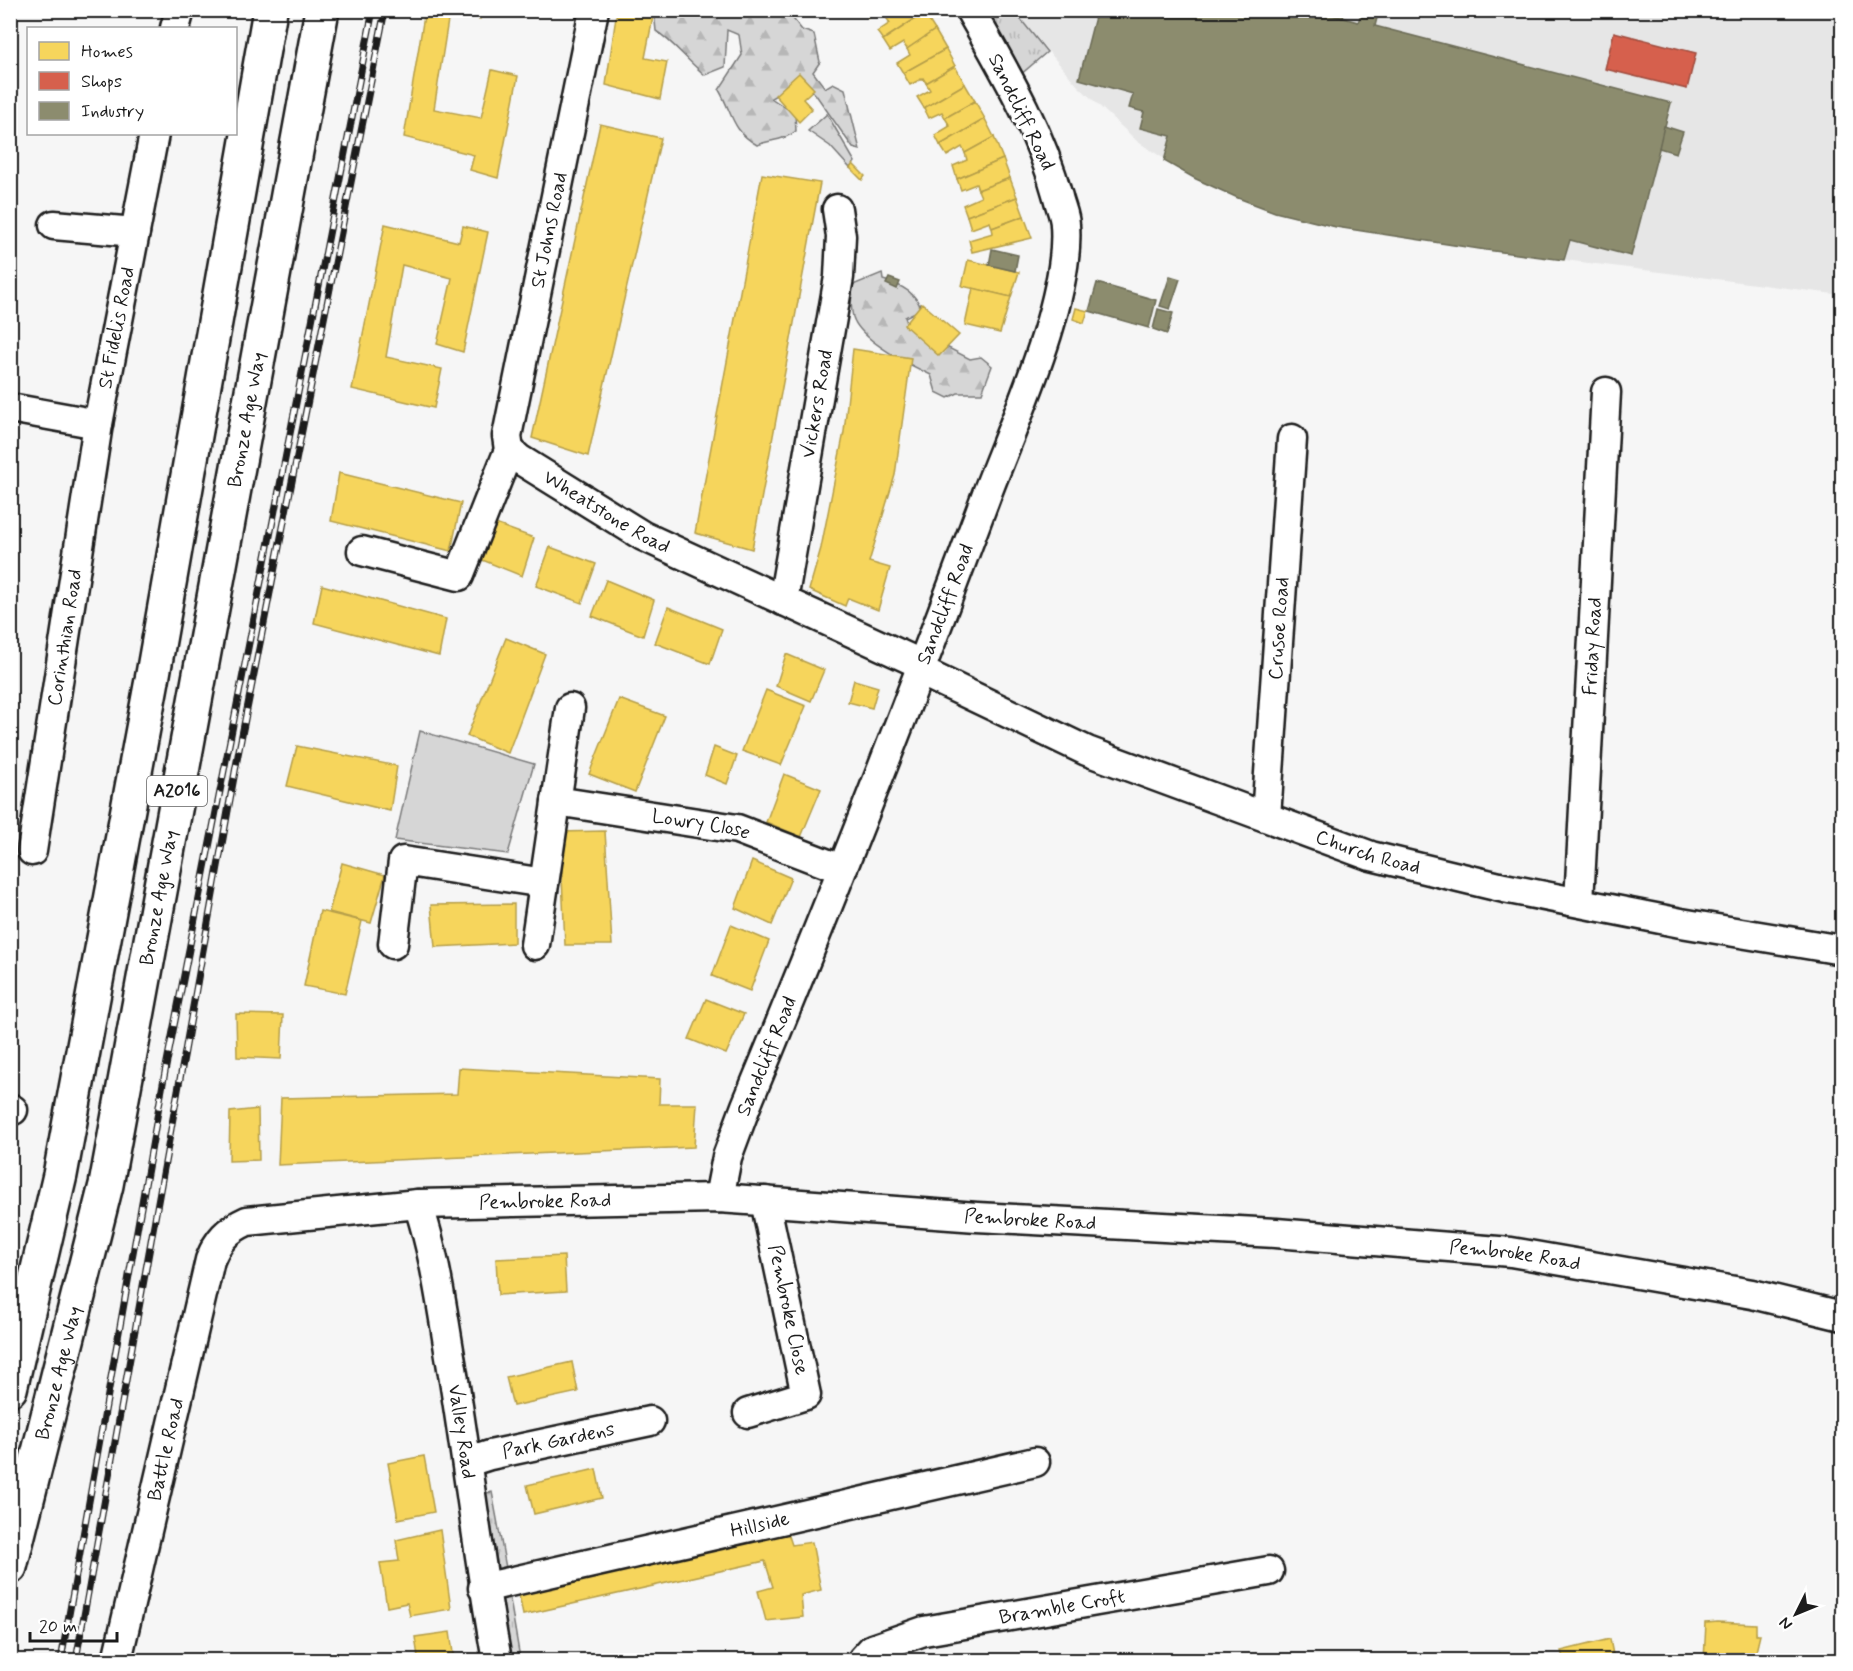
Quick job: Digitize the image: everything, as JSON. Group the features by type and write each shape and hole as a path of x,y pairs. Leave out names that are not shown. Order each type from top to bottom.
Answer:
{"main road":[{"name":"A2016","path":"10,1389 60,1175 153,680 270,10"},
{"name":"Bronze Age Way","path":"10,1567 106,1185 322,10"}],"street":[{"path":"175,27 180,10"},
{"name":"St Johns Road","path":"509,450 509,428 594,10"},
{"name":"Sandcliff Road","path":"719,1198 727,1157 922,668 1031,375 1048,327 1064,265 1065,224 1051,171 1025,111 970,10"},
{"name":"St Fidelis Road","path":"98,424 154,135"},
{"name":"Vickers Road","path":"783,601 839,277 841,236 837,208"},
{"path":"54,225 135,232"},
{"name":"Friday Road","path":"1579,902 1606,392"},
{"path":"10,408 98,424"},
{"name":"Corinthian Road","path":"32,851 98,424"},
{"name":"Crusoe Road","path":"1266,817 1292,439"},
{"path":"362,551 459,576 509,450"},
{"name":"Wheatstone Road","path":"509,450 519,459 643,536 922,668"},
{"name":"Church Road","path":"922,668 1087,752 1371,856 1504,888 1681,923 1842,950"},
{"path":"535,945 570,708"},
{"name":"Lowry Close","path":"556,801 736,829 841,869"},
{"path":"393,944 403,861 544,883"},
{"name":"Pembroke Road","path":"218,1240 235,1226 248,1221 418,1204 719,1198 977,1218 1276,1233 1511,1252 1752,1294 1842,1316"},
{"name":"Pembroke Close","path":"748,1413 806,1395 765,1201"},
{"name":"Valley Road","path":"418,1204 434,1262 468,1462 483,1588 497,1660"},
{"name":"Battle Road","path":"117,1660 210,1260 218,1240"},
{"name":"Park Gardens","path":"468,1462 490,1455 651,1422"},
{"name":"Hillside","path":"483,1588 1035,1462"},
{"name":"Bramble Croft","path":"862,1660 872,1649 924,1631 1269,1571"}],"shaded area":[{"path":"1014,11 1842,11 1842,295 1486,250 1336,227 1275,212 1196,179 1138,142 1078,86"}],"green space":[{"path":"654,11 787,11 802,30 814,34 820,62 813,72 825,88 833,83 845,89 860,150 853,148 816,95 802,80 771,98 795,114 796,131 783,138 757,145 748,139 737,127 719,90 742,55 739,35 727,30 725,67 705,75 656,31"},
{"path":"980,11 1014,11 1047,52 1020,75"},
{"path":"827,114 855,162 850,168 830,146 808,131"},
{"path":"882,273 883,280 911,293 919,303 921,309 905,317 909,328 970,359 981,357 992,366 982,393 958,393 948,398 936,392 931,375 875,343 858,326 851,309 853,285"},
{"path":"420,731 534,764 508,854 395,840"},
{"path":"492,1492 506,1568 498,1569 486,1493"},
{"path":"508,1588 520,1658 511,1659 501,1591"}],"building: Homes":[{"path":"425,10 481,10 480,19 449,14 434,109 481,118 492,70 518,76 498,178 470,170 474,155 404,137"},
{"path":"617,10 654,12 645,58 667,62 660,99 606,85"},
{"path":"863,10 880,10 868,18"},
{"path":"893,10 922,10 924,13 883,40 877,32 890,23 885,16"},
{"path":"924,13 935,30 907,49 903,43 890,51 883,40"},
{"path":"935,30 946,49 903,73 897,63 910,55 907,49"},
{"path":"946,49 955,66 926,83 923,78 910,85 903,73"},
{"path":"955,66 965,84 924,108 917,97 930,90 926,83"},
{"path":"799,73 814,89 803,99 812,109 799,122 775,95"},
{"path":"965,84 975,101 945,118 942,112 929,118 924,108"},
{"path":"975,101 985,119 940,145 935,135 950,126 945,118"},
{"path":"985,119 994,137 965,153 962,147 947,156 940,145"},
{"path":"600,124 661,138 588,456 532,438"},
{"path":"994,137 1003,159 957,179 953,166 967,160 965,153"},
{"path":"1003,159 1010,178 978,190 976,184 961,190 957,179"},
{"path":"853,164 865,176 862,180 850,168"},
{"path":"762,174 820,183 752,549 695,533"},
{"path":"1010,178 1017,197 967,216 963,205 981,197 978,190"},
{"path":"1017,197 1024,216 992,228 990,222 971,229 967,216"},
{"path":"1024,216 1032,238 972,252 969,240 993,233 992,228"},
{"path":"385,224 459,242 463,226 488,232 463,352 437,344 452,278 402,265 386,357 442,369 434,408 352,389"},
{"path":"968,260 1019,272 1011,297 962,286"},
{"path":"973,288 1011,297 1000,333 965,325"},
{"path":"922,303 959,335 939,356 904,325"},
{"path":"1076,308 1088,311 1084,323 1073,319"},
{"path":"853,349 911,358 895,475 869,562 890,568 878,610 848,598 845,606 809,590 821,548 844,432"},
{"path":"339,473 461,503 451,551 331,521"},
{"path":"490,522 534,538 522,576 480,559"},
{"path":"550,547 596,564 582,603 536,586"},
{"path":"606,580 654,600 643,636 592,616"},
{"path":"322,585 446,619 439,656 314,623"},
{"path":"668,607 722,629 710,664 655,643"},
{"path":"506,638 545,654 508,753 467,736"},
{"path":"786,654 824,670 811,701 776,686"},
{"path":"854,680 878,687 872,708 848,702"},
{"path":"766,690 806,706 781,765 742,751"},
{"path":"619,699 665,716 635,792 589,774"},
{"path":"297,746 397,766 390,811 287,786"},
{"path":"714,747 737,756 727,784 705,775"},
{"path":"784,774 821,789 801,837 766,822"},
{"path":"605,831 612,945 565,945 560,832"},
{"path":"752,861 791,878 772,925 735,908"},
{"path":"342,863 385,875 371,923 329,912"},
{"path":"514,904 514,943 435,947 431,905"},
{"path":"320,911 362,921 345,994 304,986"},
{"path":"731,925 769,941 750,991 712,976"},
{"path":"706,999 744,1014 726,1054 689,1039"},
{"path":"236,1014 283,1015 281,1059 237,1057"},
{"path":"459,1068 660,1079 659,1104 697,1104 694,1147 278,1165 281,1098 457,1094"},
{"path":"258,1109 259,1160 229,1161 230,1112"},
{"path":"564,1256 566,1291 498,1295 496,1259"},
{"path":"572,1362 578,1392 513,1406 506,1377"},
{"path":"424,1456 434,1512 398,1519 388,1463"},
{"path":"596,1469 602,1498 534,1514 527,1485"},
{"path":"785,1524 792,1545 812,1542 821,1590 801,1595 803,1617 766,1621 758,1591 773,1587 765,1561 523,1615 517,1585"},
{"path":"440,1530 451,1609 410,1616 407,1603 387,1607 380,1563 399,1561 396,1540"},
{"path":"1706,1623 1756,1624 1756,1635 1760,1635 1754,1660 1704,1660"},
{"path":"450,1632 454,1660 401,1660 418,1657 415,1637"},
{"path":"1610,1639 1614,1660 1564,1660 1561,1651"}],"building: Shops":[{"path":"1614,32 1696,53 1687,89 1605,69"}],"building: Industry":[{"path":"1084,10 1315,10 1358,22 1363,10 1378,14 1375,26 1671,103 1631,256 1570,240 1564,260 1486,250 1336,227 1275,212 1238,198 1164,161 1171,136 1140,128 1144,112 1129,108 1133,94 1079,79 1096,13"},
{"path":"1315,10 1345,10 1343,18"},
{"path":"1664,126 1683,132 1676,153 1659,148"},
{"path":"992,249 1018,255 1015,271 989,265"},
{"path":"1170,276 1180,279 1170,309 1160,306"},
{"path":"889,278 900,282 897,289 886,284"},
{"path":"1097,283 1156,300 1149,328 1089,311"},
{"path":"1158,309 1173,313 1167,334 1153,329"}],"railway":[{"path":"61,1660 165,1072 373,10"},
{"path":"76,1660 238,755 385,10"}]}
